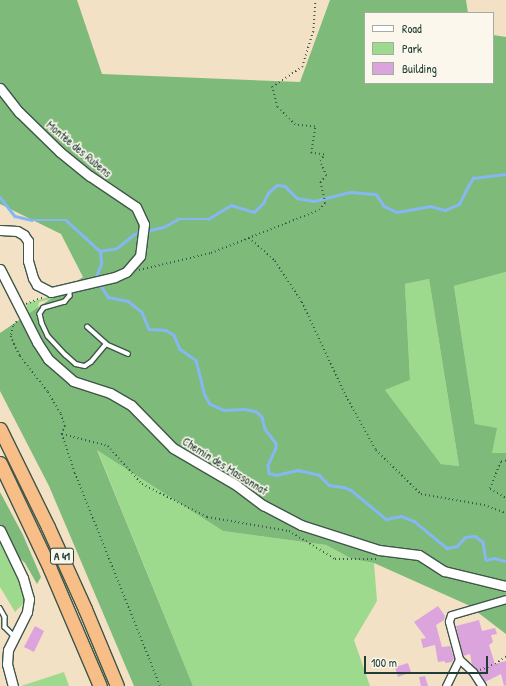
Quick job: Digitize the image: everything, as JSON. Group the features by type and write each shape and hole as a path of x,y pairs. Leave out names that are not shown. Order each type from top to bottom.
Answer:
{"highway":[{"name":"A 41","path":"0,429 48,527 85,609 117,686"},
{"name":"A 41","path":"0,463 50,569 100,686"}],"street":[{"name":"Montée des Rubens","path":"0,88 19,112 60,152 90,176 136,207 144,224 143,242 140,256 126,272"},
{"path":"0,237 5,230 17,231 24,235 28,241 28,261 33,278 37,285 51,292 115,277 126,272"},
{"name":"Chemin des Massonnat","path":"0,269 48,359 73,381 110,393 131,405 173,448 236,485 264,505 301,525 378,550 419,555 444,571 506,586"},
{"path":"0,530 23,578 29,599 27,612 14,636 7,657 12,686"},
{"path":"482,686 473,672 459,659 449,621 451,615 506,599"},
{"path":"446,686 459,659"}],"lane":[{"path":"70,288 70,296 65,302 44,308 40,314 48,336 76,364 85,366 91,362 106,344"},
{"path":"87,327 106,344 128,354"},
{"path":"0,608 5,617 5,627"},
{"path":"0,624 14,636"}],"path":[{"path":"126,272 211,253 319,210 325,203 320,182 326,176 320,161 324,155 310,154 315,127 295,125 277,107 272,87 302,67 313,32 315,0"},
{"path":"249,238 275,261 302,302 346,396 376,450 421,494 484,504 506,513"},
{"path":"22,301 25,305 49,296 51,292"},
{"path":"24,316 13,326 11,336 20,356 48,392 61,414 65,426 62,434 75,473 160,686"},
{"path":"62,434 108,446 142,484 207,517 289,531 335,559 380,558"},
{"path":"506,461 501,462 490,489 506,498"},
{"path":"473,672 495,664 506,656"}],"green space":[{"path":"0,0 77,0 102,74 300,82 330,0 466,0 468,12 364,12 364,84 494,84 494,35 506,37 506,272 454,286 475,424 497,428 492,453 506,453 506,634 468,605 374,563 352,559 326,545 223,531 97,450 193,686 134,686 49,486 0,391 0,333 83,277 61,234 0,204","holes":["429,279 459,466 441,464 385,390 410,380 405,284"]},
{"path":"506,272 506,453 492,453 475,424 454,286"},
{"path":"429,279 459,466 441,464 385,390 410,380 405,284"},
{"path":"63,293 64,296 39,302 36,319 46,344 26,311 27,303"},
{"path":"97,449 223,531 326,545 352,559 374,563 377,601 354,640 370,686 193,686"},
{"path":"0,492 23,535 41,577 37,584 25,563 14,553 0,532"},
{"path":"0,541 21,585 26,601 15,612 0,587"},
{"path":"64,672 69,686 21,686"}],"building":[{"path":"438,606 445,616 444,620 436,625 442,647 450,646 454,658 452,662 438,662 435,645 423,648 421,639 426,638 414,622"},
{"path":"479,620 482,631 495,628 497,634 491,635 493,642 489,645 495,664 506,661 506,685 504,686 501,674 485,682 472,665 470,654 463,656 456,626"},
{"path":"35,626 44,631 34,652 24,647"},
{"path":"408,663 411,672 398,677 395,667"},
{"path":"425,676 428,686 421,686 419,677"}],"waterway":[{"path":"146,231 164,227 178,219 208,219 231,205 254,212 263,203 268,193 277,185 285,186 297,198 314,201 351,192 376,194 384,206 397,212 430,206 445,210 459,204 473,178 506,174"},
{"path":"0,197 15,216 32,220 66,220 100,251 117,248 134,234 141,233"},
{"path":"95,279 101,264 100,251"},
{"path":"100,284 108,297 128,301 142,312 149,329 166,330 174,335 180,349 196,360 205,395 210,404 224,410 244,409 255,411 262,417 265,429 276,443 276,448 268,465 269,473 276,475 298,470 319,475 329,485 344,487 351,490 386,519 401,516 414,521 447,548 457,546 465,537 475,536 483,542 486,560 494,558 506,561"}]}
